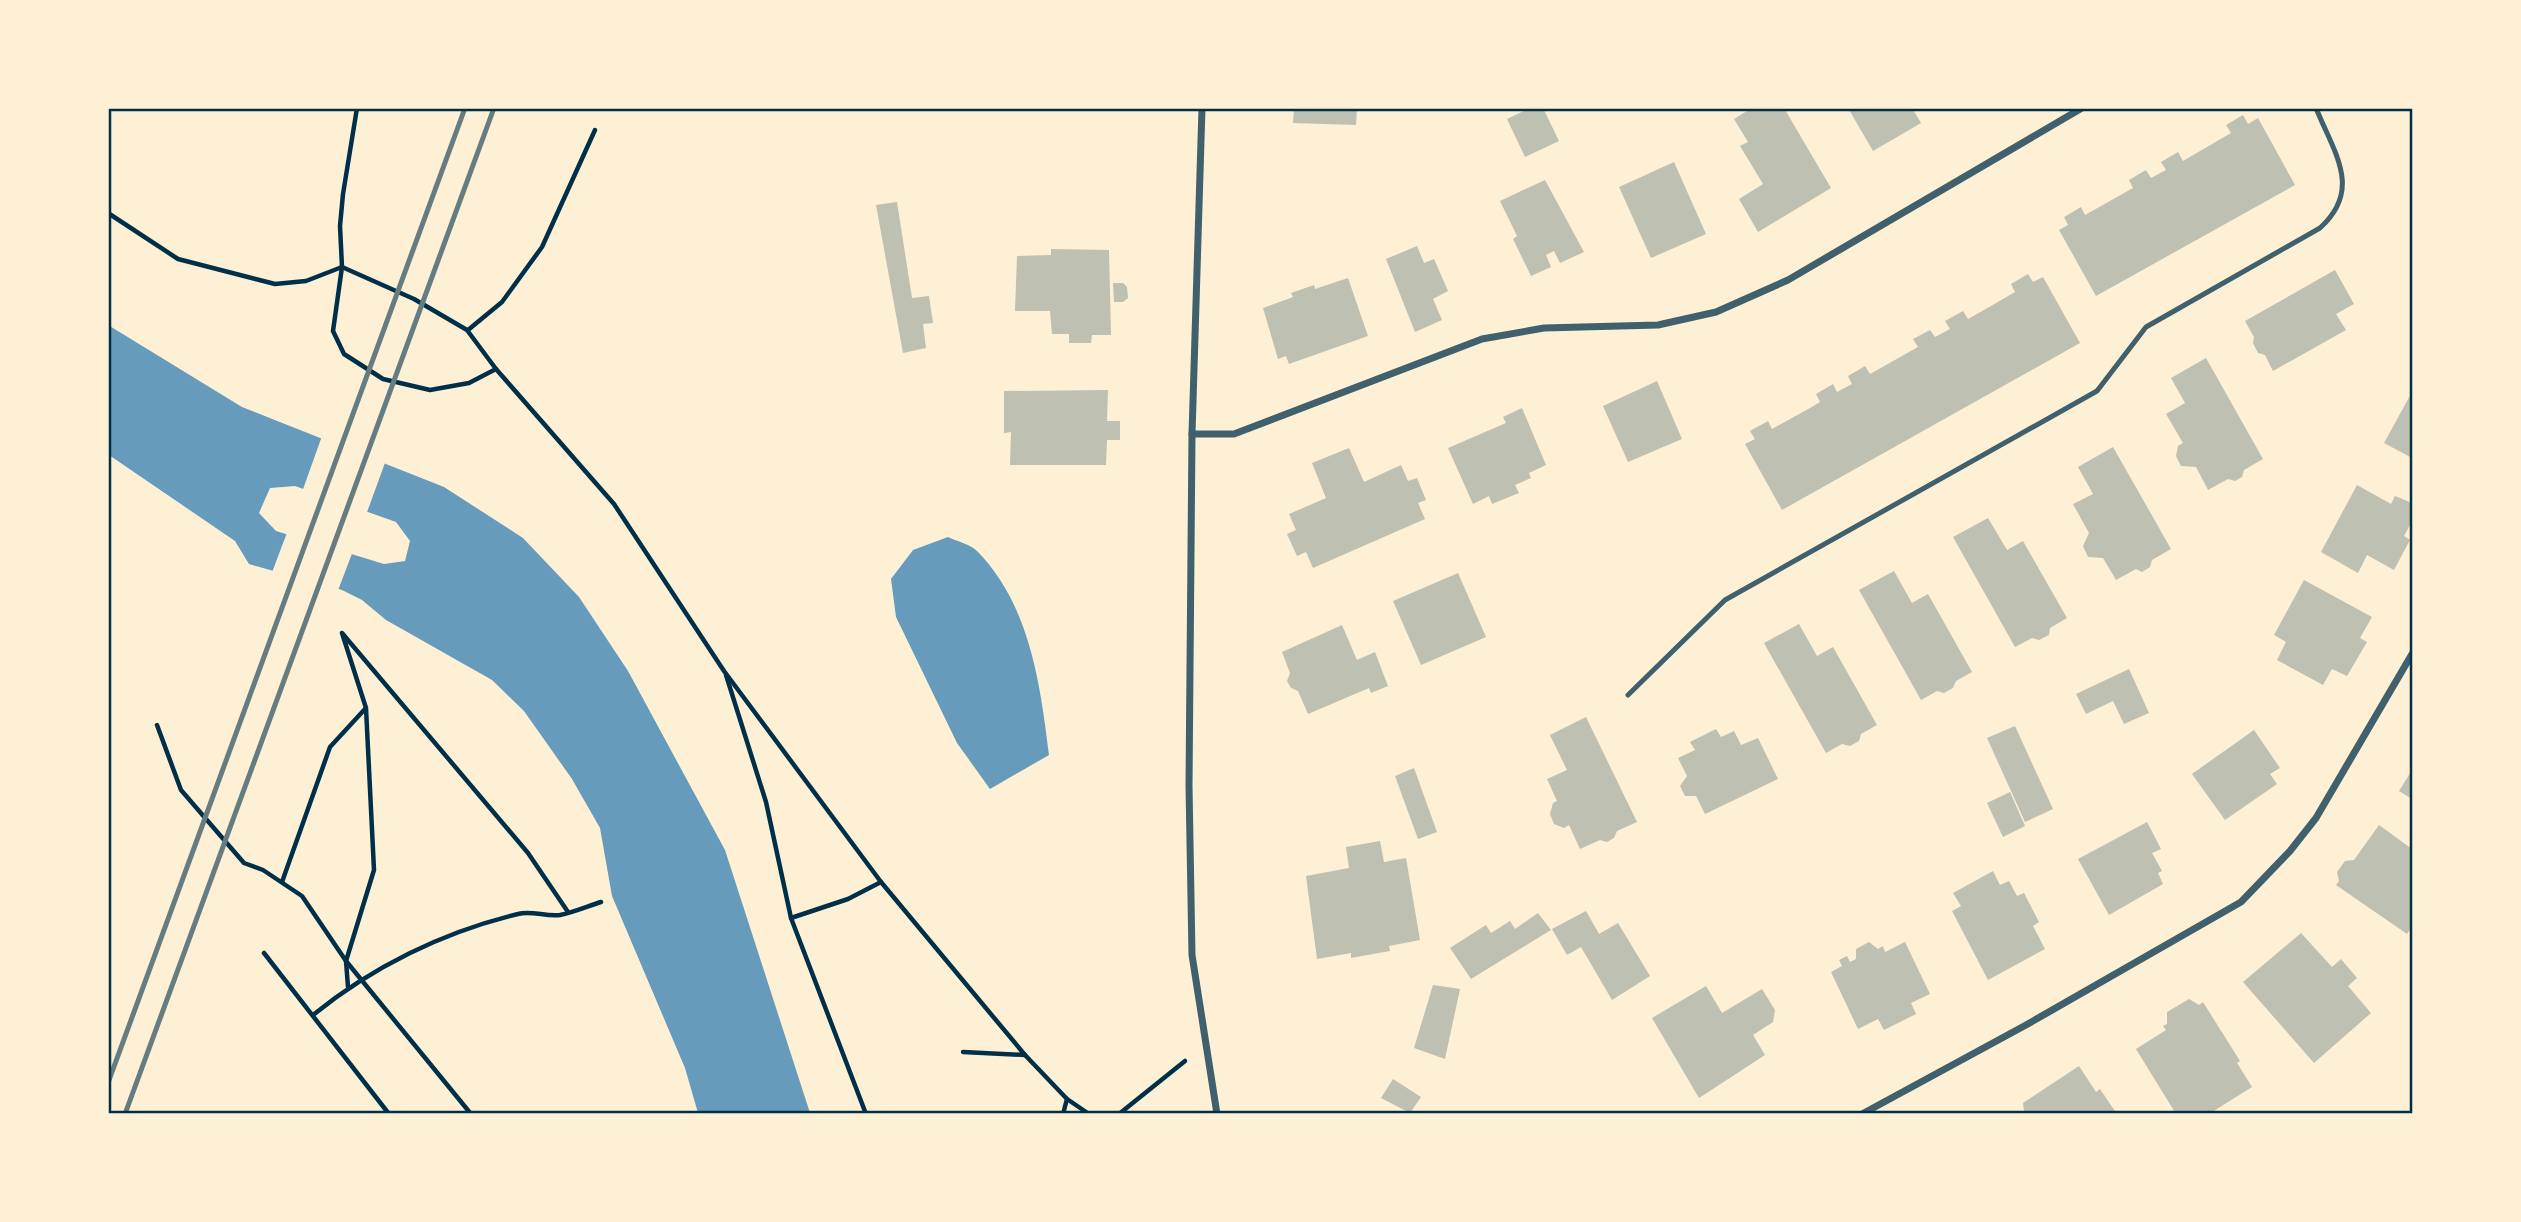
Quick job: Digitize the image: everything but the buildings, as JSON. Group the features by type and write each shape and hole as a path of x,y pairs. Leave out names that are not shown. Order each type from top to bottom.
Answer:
{"street":[{"path":"1202,108 1192,434 1189,786 1192,956 1217,1114"},
{"path":"1192,434 1234,434 1482,339 1544,328 1658,325 1716,312 1788,280 2082,108"},
{"path":"1862,1114 2026,1025 2241,902 2290,851 2316,818 2413,654"}],"lane":[{"path":"1628,695 1725,600 2097,391 2146,327 2320,228 2335,215 2343,198 2342,174 2316,108"}],"path":[{"path":"357,108 342,205 342,267 333,331 344,354 383,379 430,390 469,383 496,369"},
{"path":"467,330 510,292 542,247 595,130"},
{"path":"108,214 178,260 275,284 306,281 342,267 414,299 467,330 496,369 614,503 724,671 881,882 1025,1055 1068,1099 1089,1114"},
{"path":"348,987 346,961 374,870 366,708 342,633 528,853 568,912"},
{"path":"724,671 766,802 791,918 866,1114"},
{"path":"282,882 330,747 366,708"},
{"path":"157,725 181,790 244,863 263,870 302,896 346,961 471,1114"},
{"path":"791,918 848,899 881,882"},
{"path":"313,1015 348,987 382,967 464,930 521,912 559,915 601,902"},
{"path":"264,953 389,1114"},
{"path":"1119,1114 1161,1077 1206,1046"},
{"path":"963,1052 1025,1055"},
{"path":"1063,1114 1068,1099"}],"water":[{"path":"108,325 242,407 444,487 523,538 579,597 628,671 725,850 810,1113 698,1113 685,1068 612,896 600,828 572,779 524,711 492,680 386,620 362,600 342,590 249,564 235,541 109,455","holes":["295,486 396,522 410,541 405,561 384,564 276,531 259,513 270,488"]},
{"path":"948,537 977,551 995,572 1009,596 1030,646 1041,700 1049,755 990,789 957,743 896,617 891,579 913,550"}],"pier":[{"path":"322,436 386,460 366,515 302,492"},
{"path":"288,530 353,551 337,593 271,575"}],"railway":[{"path":"108,1083 465,108"},
{"path":"125,1114 494,108"}]}
